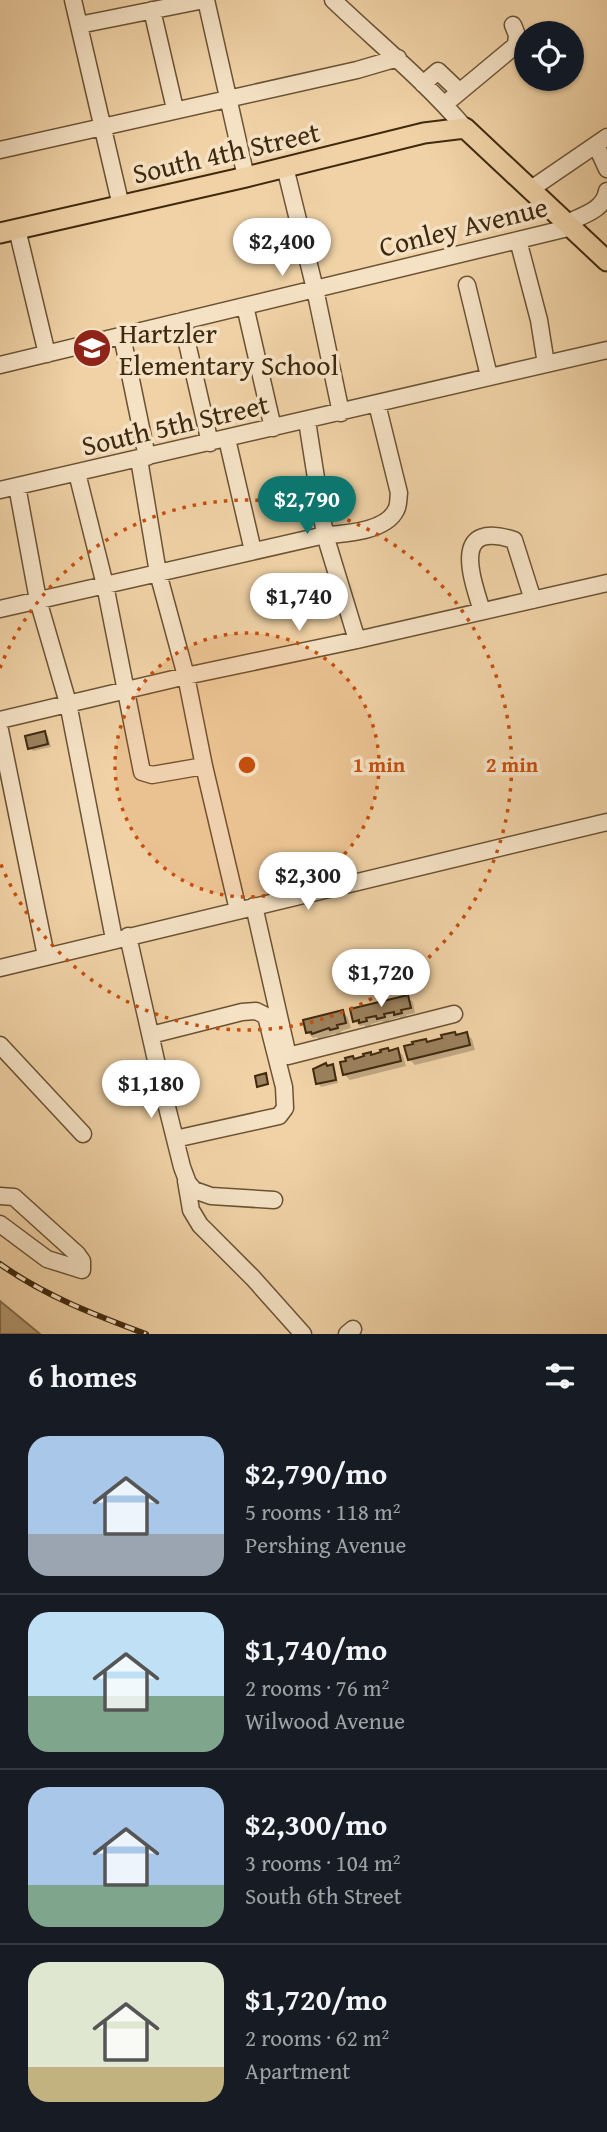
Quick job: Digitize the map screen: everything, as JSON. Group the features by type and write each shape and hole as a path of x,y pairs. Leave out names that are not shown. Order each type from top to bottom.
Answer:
{"main road":[{"name":"South 4th Street","path":"8,231 432,131 465,128"},
{"path":"465,128 607,261"}],"street":[{"path":"73,0 121,206"},
{"path":"79,25 205,0 246,177"},
{"path":"333,0 398,58 465,128"},
{"path":"152,10 176,109"},
{"path":"434,94 453,86 516,45 517,34 513,25"},
{"path":"0,150 357,70 398,58"},
{"path":"434,94 438,71 453,86"},
{"path":"531,190 601,141 607,169"},
{"path":"285,167 315,289 341,413"},
{"name":"Conley Avenue","path":"0,365 518,240 569,225 600,206 607,191"},
{"path":"8,231 47,354"},
{"path":"518,240 539,320 546,363"},
{"path":"467,285 489,376"},
{"path":"245,306 273,428"},
{"path":"182,321 210,443"},
{"path":"122,336 143,458 158,573 186,676 204,766 288,1056 454,1014"},
{"name":"South 5th Street","path":"0,490 607,350"},
{"path":"0,608 325,535 370,529 394,514 398,507 399,493 377,404"},
{"path":"307,421 325,535 357,640"},
{"path":"227,439 253,551"},
{"path":"77,473 105,584 142,772 152,775 204,766"},
{"path":"18,486 38,600 68,703 121,938 150,1035 191,1210 200,1224 303,1334"},
{"path":"482,611 469,552 474,542 486,537 501,536 514,540 533,600"},
{"path":"0,720 607,583"},
{"path":"0,733 46,956"},
{"path":"0,968 607,822"},
{"path":"150,1035 242,1012 256,1011 266,1016 284,1087 285,1108 279,1116 175,1139"},
{"path":"0,1045 83,1134"},
{"path":"184,1175 192,1188 202,1194 274,1200"},
{"path":"0,1224 47,1259 82,1270 82,1261 77,1254 7,1196"}],"shaded area":[{"path":"0,1301 40,1334 0,1334"}],"building":[{"path":"45,731 48,744 28,749 25,736"},
{"path":"408,995 411,1008 401,1010 402,1013 394,1015 394,1012 377,1019 376,1016 366,1018 367,1021 353,1022 350,1009"},
{"path":"343,1010 346,1023 337,1025 338,1028 306,1033 303,1020"},
{"path":"455,1032 456,1035 467,1032 470,1045 408,1060 404,1046 426,1039 427,1042 442,1038 441,1035"},
{"path":"388,1048 389,1051 398,1048 401,1061 343,1075 340,1062 346,1061 345,1058 353,1056 354,1059"},
{"path":"326,1063 327,1066 333,1064 336,1080 316,1084 313,1069"},
{"path":"266,1073 268,1084 257,1087 255,1076"}],"railway":[{"path":"0,1264 53,1295 146,1334"}],"place":[{"name":"Hartzler Elementary School","path":"92,348"}]}
